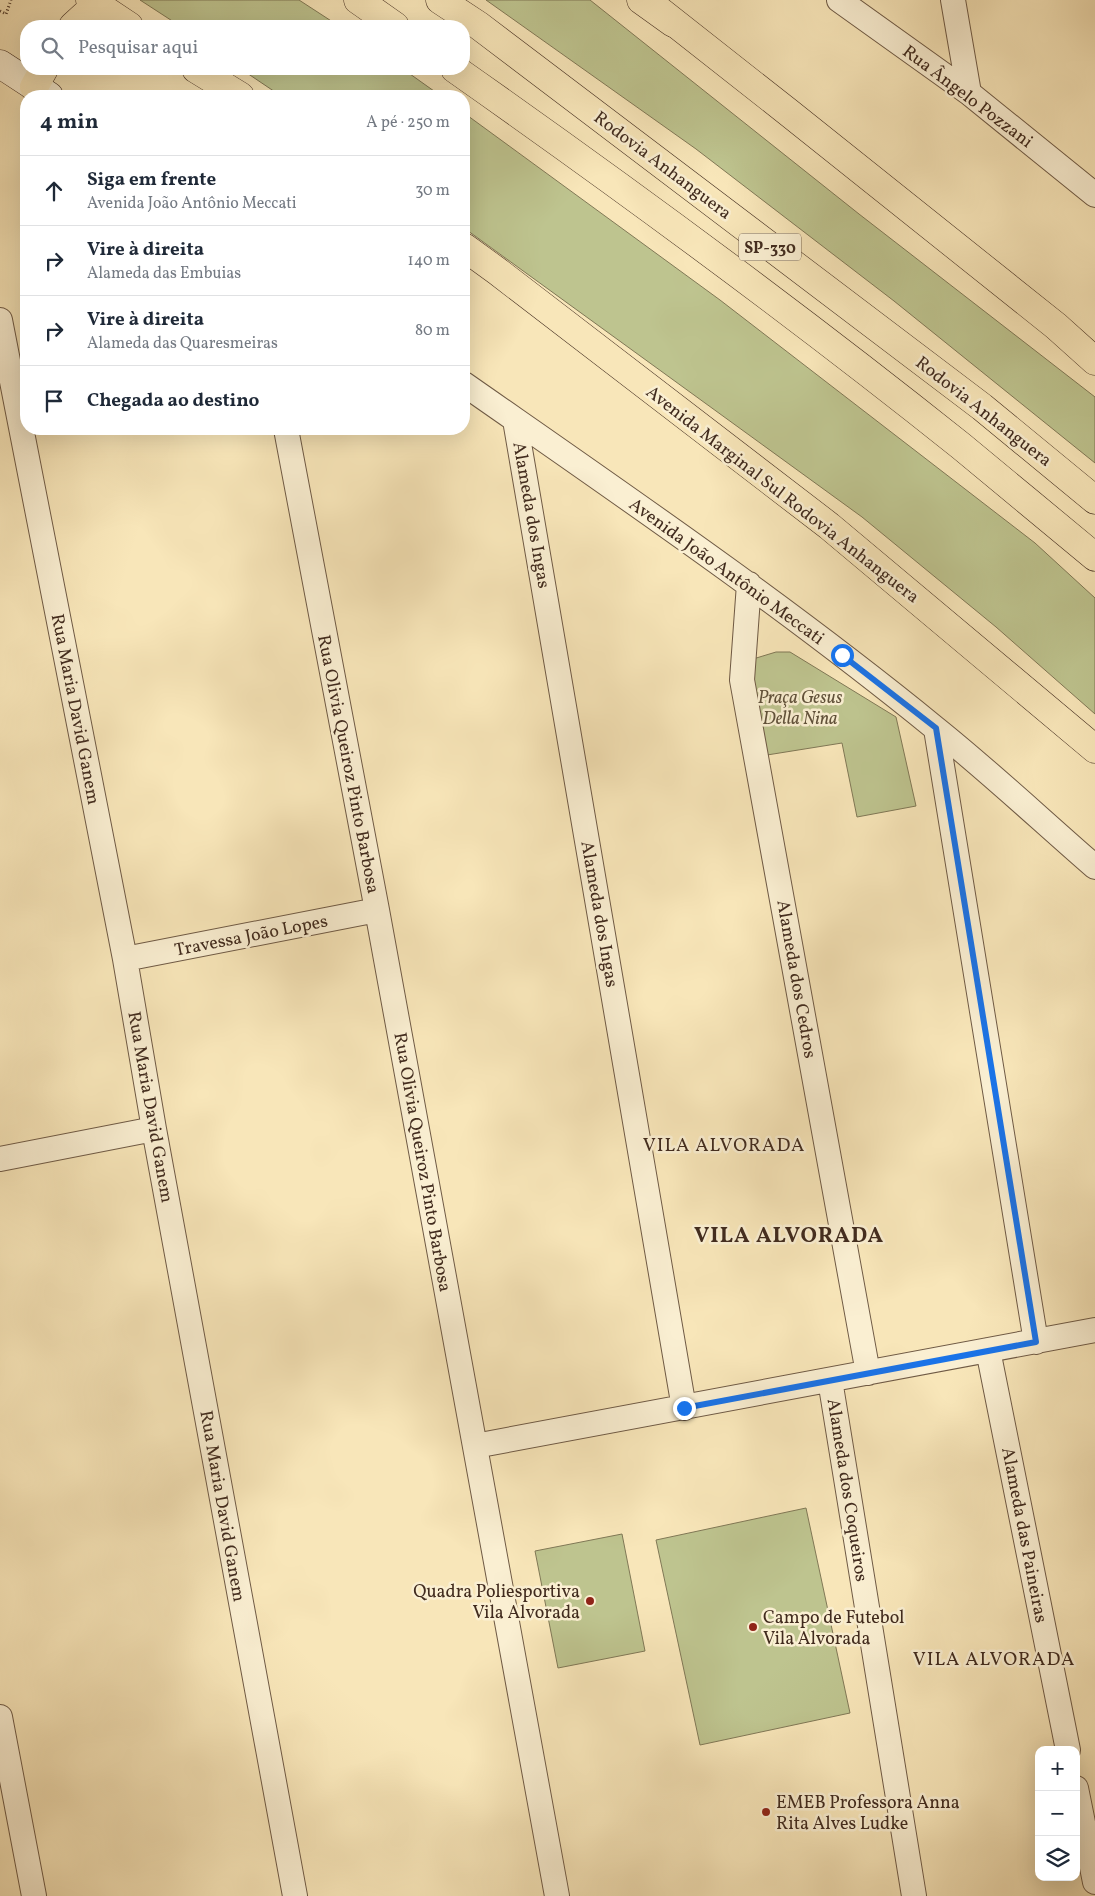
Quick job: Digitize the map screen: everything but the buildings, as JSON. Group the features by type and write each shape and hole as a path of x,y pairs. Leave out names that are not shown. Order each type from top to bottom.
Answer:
{"highway":[{"path":"358,0 386,20"},
{"name":"Rodovia Anhanguera","path":"440,0 469,20"},
{"path":"641,0 788,112 1056,326 1095,361"},
{"path":"646,0 673,23"},
{"path":"78,20 93,2 121,20"},
{"name":"Rodovia Anhanguera","path":"470,21 501,42 982,407 1095,500"},
{"path":"206,75 230,90"},
{"name":"SP-330","path":"463,75 595,168 807,327 961,446 1095,557"},
{"name":"Avenida Marginal Sul Rodovia Anhanguera","path":"470,251 829,526 1095,749"}],"main road":[{"path":"0,64 20,74"},
{"path":"23,75 42,84"}],"street":[{"name":"Rua Ângelo Pozzani","path":"839,0 969,93 1095,195"},
{"path":"953,0 969,93"},
{"name":"Rua Maria David Ganem","path":"0,320 20,422"},
{"name":"Avenida João Antônio Meccati","path":"470,388 749,584 936,728 1095,867"},
{"name":"Alameda dos Ingas","path":"515,420 684,1408"},
{"name":"Rua Maria David Ganem","path":"22,435 125,959 154,1128 295,1896"},
{"name":"Rua Olivia Queiroz Pinto Barbosa","path":"287,435 377,910 557,1896"},
{"name":"Alameda dos Cedros","path":"749,584 742,680 868,1373"},
{"path":"936,728 1036,1342"},
{"name":"Travessa João Lopes","path":"125,959 377,910"},
{"path":"0,1159 154,1128"},
{"path":"475,1446 1095,1330"},
{"name":"Alameda das Paineiras","path":"988,1350 1067,1746"},
{"name":"Alameda dos Coqueiros","path":"830,1380 914,1896"},
{"path":"0,1717 34,1896"},
{"path":"1077,1791 1095,1882"}],"path":[{"path":"0,11 6,14 11,0"}],"green space":[{"path":"140,0 299,0 330,20 171,20"},
{"path":"486,0 590,0 859,214 1095,397 1095,463 894,301 696,149"},
{"path":"250,75 411,75 433,90 272,90"},
{"path":"470,117 720,300 1035,543 1095,598 1095,714 996,627 862,517 470,232"},
{"name":"Praça Gesus Della Nina","path":"776,652 790,652 896,717 916,806 857,817 842,743 767,755 750,676 753,659"},
{"name":"Campo de Futebol Vila Alvorada","path":"806,1508 850,1713 700,1745 656,1540"},
{"name":"Quadra Poliesportiva Vila Alvorada","path":"622,1534 645,1651 558,1668 535,1551"}],"place":[{"name":"Quadra Poliesportiva Vila Alvorada","path":"590,1601"},
{"name":"Campo de Futebol Vila Alvorada","path":"753,1627"},
{"name":"EMEB Professora Anna Rita Alves Ludke","path":"766,1812"}],"district":[{"name":"VILA ALVORADA","path":"724,1144"},
{"name":"VILA ALVORADA","path":"789,1234"},
{"name":"VILA ALVORADA","path":"994,1658"}],"route":[{"path":"684,1408 1036,1342 936,728 842,655"}]}
